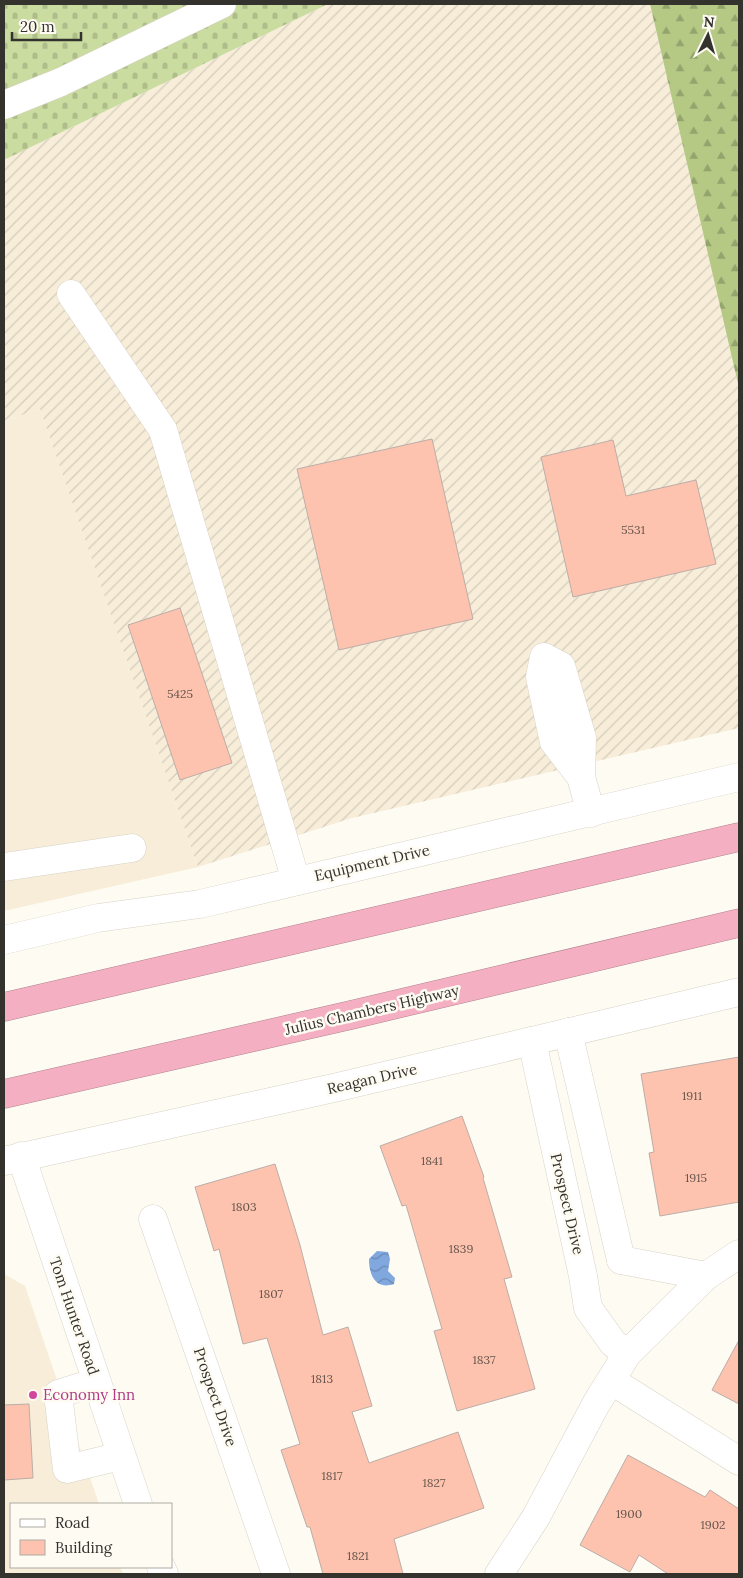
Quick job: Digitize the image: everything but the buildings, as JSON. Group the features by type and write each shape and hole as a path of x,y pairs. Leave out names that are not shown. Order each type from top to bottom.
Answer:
{"highway":[{"path":"4,1007 739,838"},
{"name":"Julius Chambers Highway","path":"4,1094 342,1017 739,923"}],"street":[{"path":"4,105 61,82 222,4"},
{"path":"71,294 163,430 296,881"},
{"path":"581,776 591,813"},
{"name":"Equipment Drive","path":"4,940 98,918 200,904 739,777"},
{"path":"4,867 132,848"},
{"name":"Reagan Drive","path":"12,1158 338,1087 739,992"},
{"path":"568,1032 621,1260"},
{"name":"Prospect Drive","path":"532,1041 583,1276 588,1308 613,1342 627,1354"},
{"path":"546,1107 584,1098"},
{"name":"Tom Hunter Road","path":"12,1158 96,1382 138,1503"},
{"name":"Prospect Drive","path":"153,1219 276,1574"},
{"path":"499,1574 536,1517 596,1404 627,1354 706,1276 739,1254"},
{"path":"583,1276 621,1260 706,1276"},
{"path":"612,1381 739,1460"},
{"path":"96,1382 58,1394 67,1469 120,1456"}],"shaded area":[{"path":"328,4 650,4 739,388 739,728 352,818 198,867 40,409 4,421 4,160"},
{"path":"40,409 198,867 4,911 4,421"},
{"name":"Economy Inn","path":"4,1274 25,1286 99,1503 10,1503 10,1568 120,1568 123,1574 4,1574"}],"green space":[{"path":"4,4 328,4 4,160"},
{"path":"650,4 739,4 739,388"}],"water":[{"path":"377,1251 388,1252 390,1259 388,1271 395,1278 394,1284 382,1285 372,1276 369,1259"}],"place":[{"name":"Economy Inn","path":"33,1395"}]}
